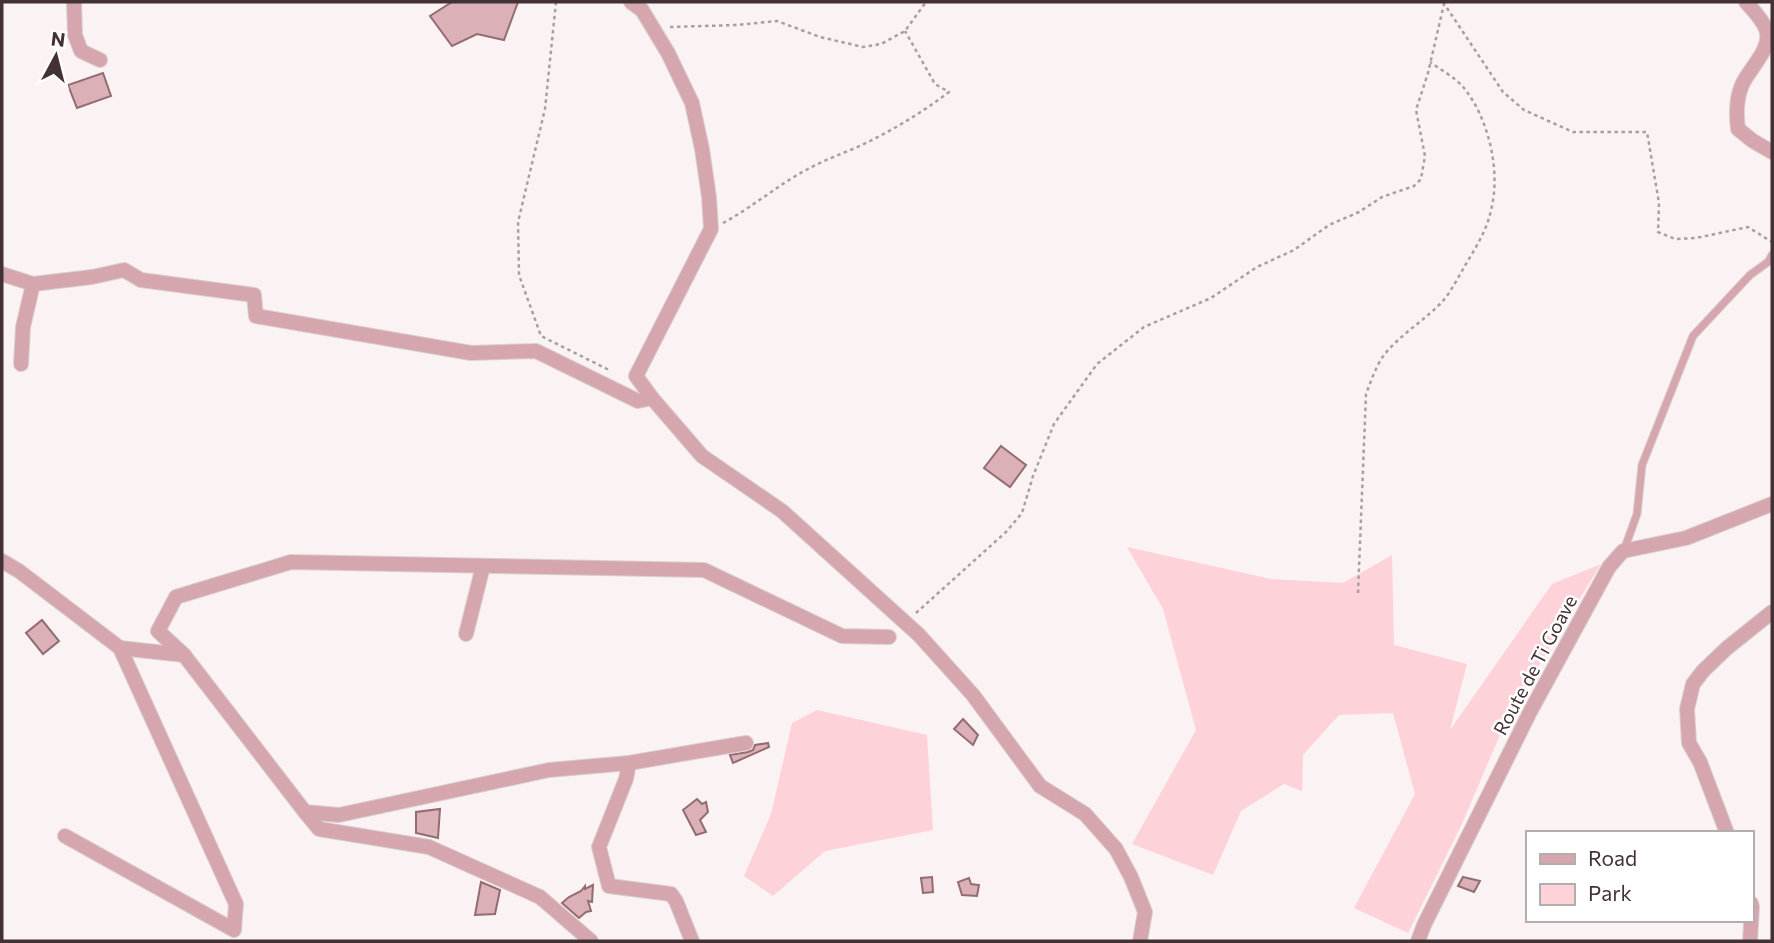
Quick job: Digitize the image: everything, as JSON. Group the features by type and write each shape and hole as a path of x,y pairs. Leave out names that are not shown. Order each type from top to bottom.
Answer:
{"street":[{"path":"74,2 75,34 81,51 100,60"},
{"path":"631,2 642,10 668,53 692,103 702,149 711,229 636,376 702,456 782,511 919,635 973,695 1040,786 1085,814 1116,849 1131,877 1145,912 1140,941"},
{"path":"1746,2 1767,31 1767,41 1742,85 1736,111 1738,129 1772,152"},
{"path":"2,274 33,284 124,270 141,280 254,295 256,316 471,353 536,351 638,401 652,398"},
{"path":"21,364 23,327 33,284"},
{"path":"1623,551 1686,538 1772,504"},
{"name":"Route de Ti Goave","path":"1418,941 1530,712 1609,567 1623,551"},
{"path":"2,561 120,648 236,904 234,930 65,836"},
{"path":"591,941 540,897 442,852 429,847 319,829 184,655 158,631 176,597 291,562 705,570 842,636 889,636"},
{"path":"466,634 483,566"},
{"path":"1726,831 1700,762 1689,743 1688,709 1693,684 1727,648 1772,612"},
{"path":"120,648 184,655"},
{"path":"305,812 339,815 549,770 629,763 746,743"},
{"path":"629,763 626,779 599,848 609,886 671,894 677,901 692,941"},
{"path":"1750,941 1751,922"}],"lane":[{"path":"1623,551 1637,514 1642,465 1693,336 1772,255"}],"path":[{"path":"556,2 545,109 517,222 519,275 541,336 614,373 608,387"},
{"path":"652,27 777,21 820,37 863,47 881,44 905,31 926,2"},
{"path":"906,623 1006,532 1022,513 1032,476 1054,424 1097,364 1144,327 1211,298 1257,267 1294,250 1329,225 1360,212 1382,197 1414,186 1421,180 1425,156 1416,110 1444,3"},
{"path":"1444,3 1503,92 1524,110 1573,132 1647,132 1659,203 1658,232 1675,239 1696,239 1748,226 1772,242"},
{"path":"711,229 744,212 777,187 808,169 886,132 949,92 935,85 905,31"},
{"path":"1358,593 1366,394 1384,355 1440,303 1452,288 1483,236 1492,209 1495,178 1492,149 1476,104 1462,85 1430,62"}],"green space":[{"path":"1127,547 1271,579 1343,583 1392,555 1394,645 1467,664 1450,730 1552,584 1601,564 1508,716 1461,826 1408,933 1354,908 1415,794 1393,713 1339,715 1303,755 1302,791 1284,784 1241,811 1213,875 1132,844 1196,730 1163,609"},
{"path":"817,710 927,735 933,830 825,851 773,896 744,876 771,814 792,723"}],"building":[{"path":"452,2 518,2 504,40 477,34 452,46 430,16"},
{"path":"103,73 111,96 77,108 68,85"},
{"path":"1001,446 1026,465 1010,487 984,468"},
{"path":"42,620 59,641 43,654 26,633"},
{"path":"963,719 978,735 973,745 954,729"},
{"path":"768,743 769,747 733,763 730,755 748,752 753,750 755,745"},
{"path":"697,799 702,804 706,802 708,812 700,820 706,832 696,835 683,810"},
{"path":"440,809 438,838 416,833 416,812"},
{"path":"932,877 933,892 923,893 921,878"},
{"path":"1463,877 1480,881 1474,892 1458,886"},
{"path":"969,878 971,884 979,885 977,896 962,895 958,882"},
{"path":"481,882 500,890 495,914 475,915"},
{"path":"593,885 592,902 588,901 591,911 579,918 562,903 585,886 585,889"}]}
